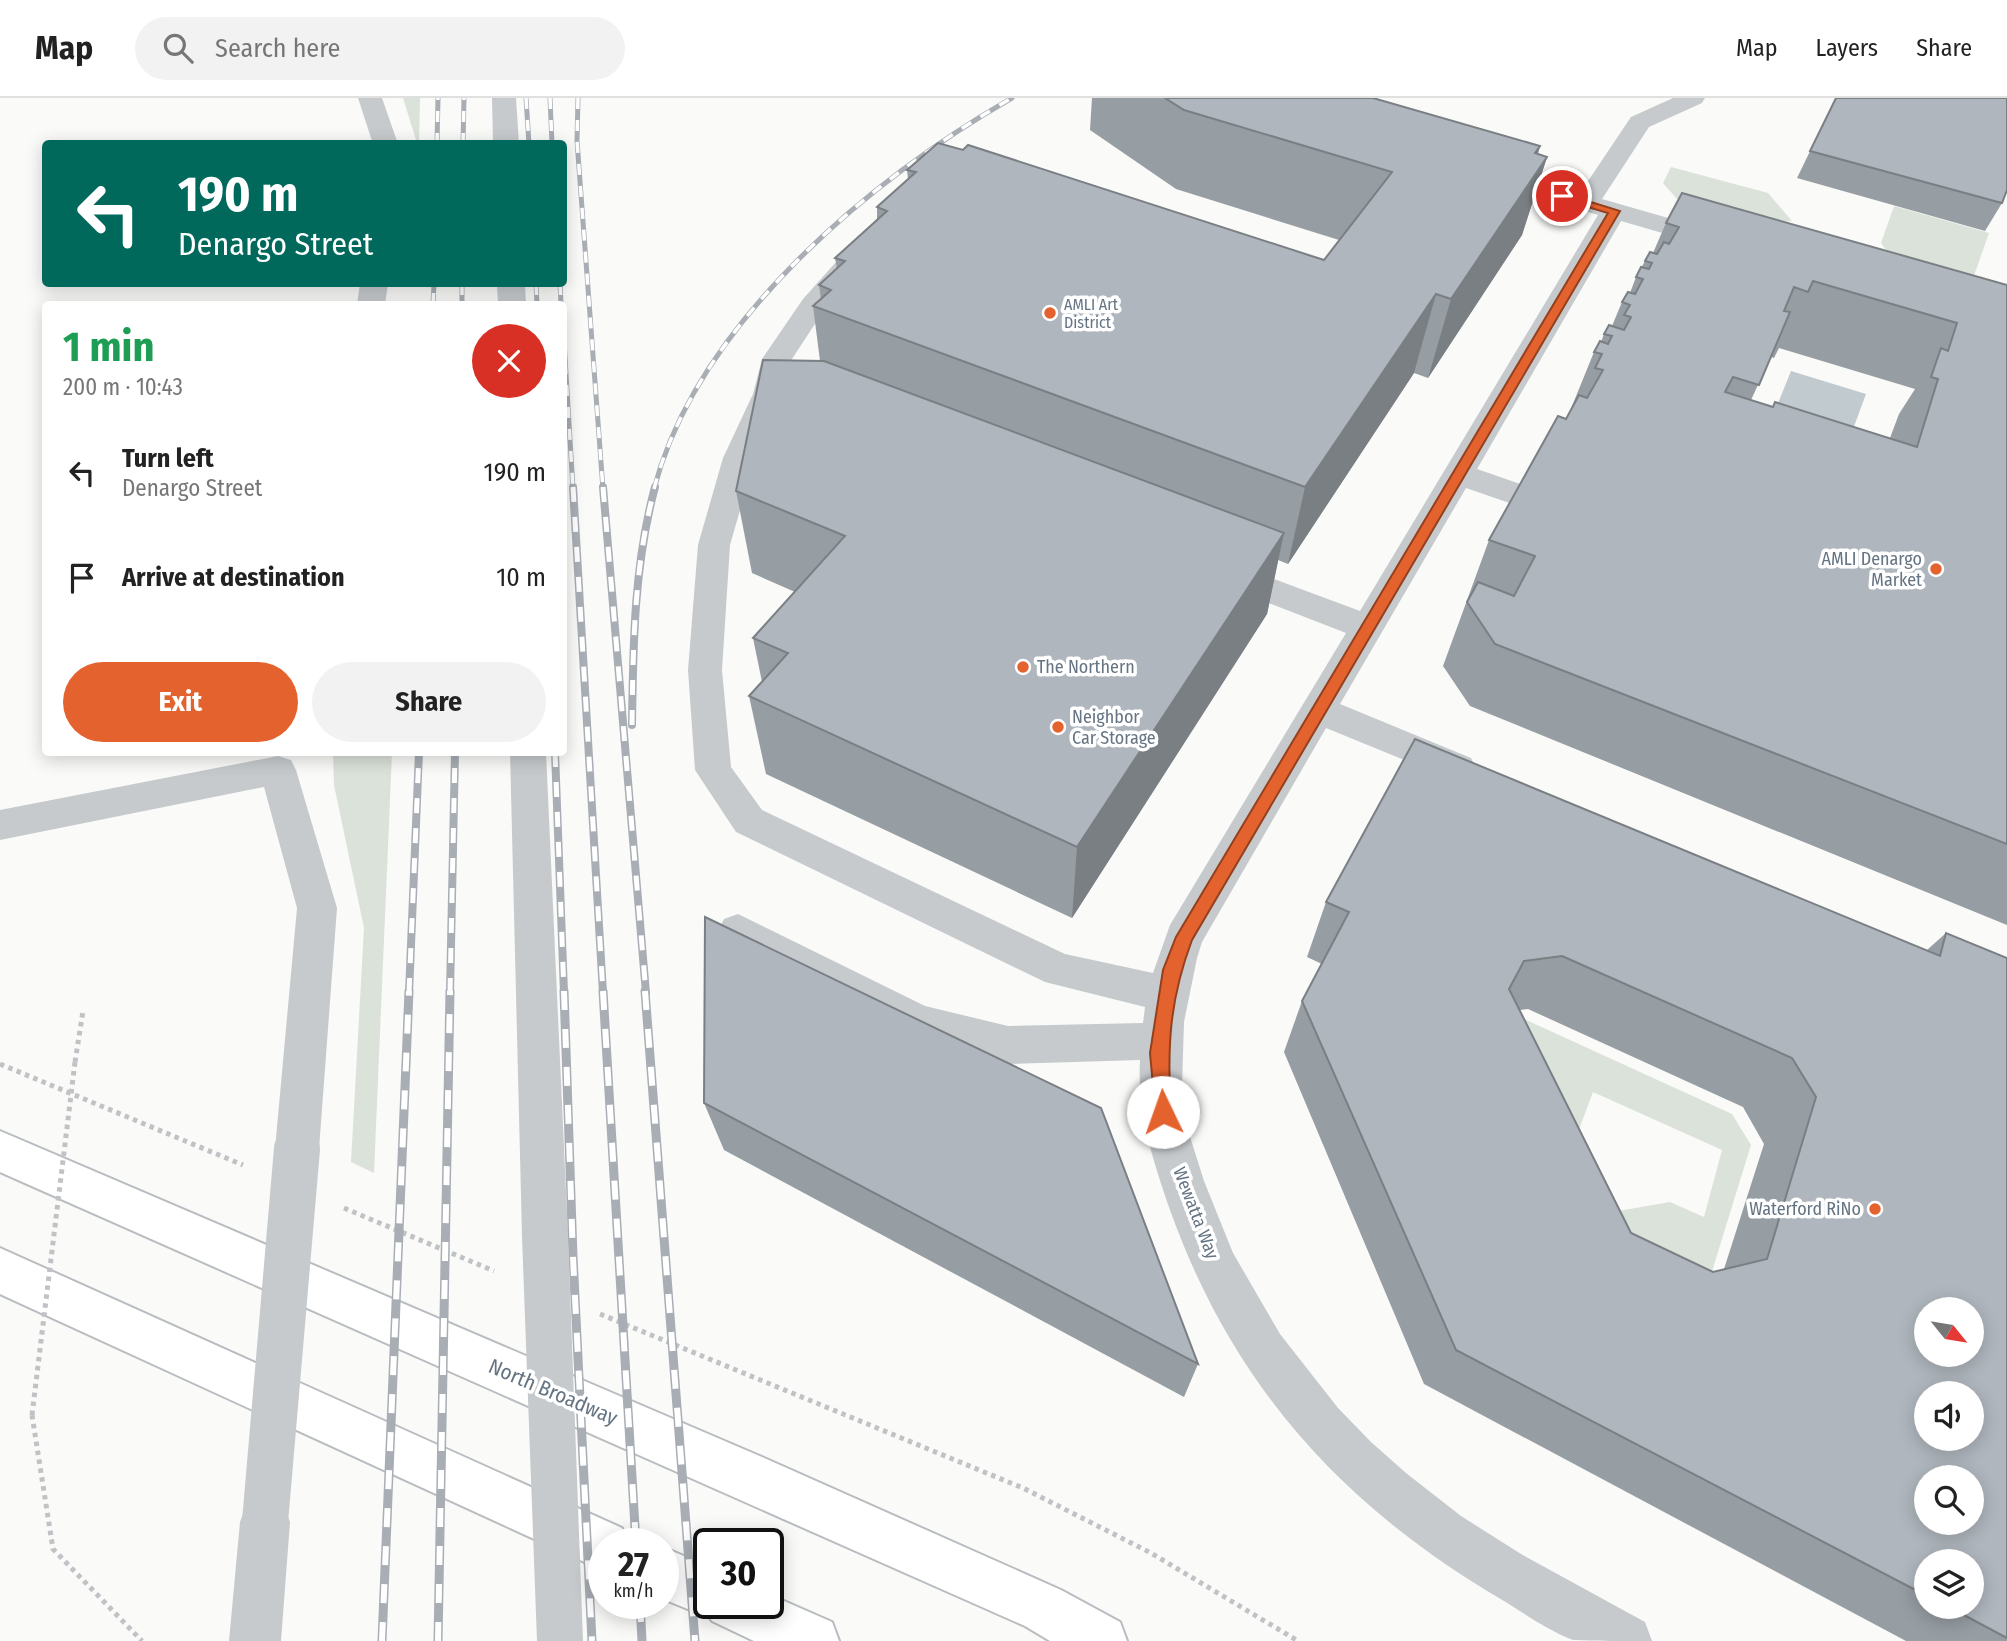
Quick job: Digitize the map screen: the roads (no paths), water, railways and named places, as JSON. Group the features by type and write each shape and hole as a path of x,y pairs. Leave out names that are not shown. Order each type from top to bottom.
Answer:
{"main road":[{"name":"North Broadway","path":"0,1151 757,1480 1044,1608 1101,1641"},
{"path":"0,1271 588,1539"},
{"path":"765,1619 813,1641"}],"street":[{"path":"370,98 385,140"},
{"path":"504,98 506,140"},
{"name":"Wewatta Way","path":"1626,1641 1457,1543 1389,1492 1332,1439 1292,1389 1253,1335 1221,1279 1191,1207 1163,1112 1160,1041 1172,970 1184,937 1458,473 1600,207 1640,122 1693,98"},
{"path":"1458,166 1735,246"},
{"path":"874,240 813,305 777,359 768,394 739,458 714,545 705,670 713,770 749,821 1059,970 1167,994"},
{"path":"768,394 807,409"},
{"path":"1458,473 1524,497"},
{"path":"1191,560 1367,627"},
{"path":"1318,710 1491,782"},
{"path":"528,756 560,1641"},
{"path":"0,825 278,761 317,908 255,1641"},
{"path":"738,931 917,1022 1008,1045 1160,1041"}],"railway":[{"path":"437,140 438,98"},
{"path":"463,140 464,98"},
{"path":"526,98 529,140"},
{"path":"550,98 552,140"},
{"path":"578,98 577,141 603,489"},
{"path":"654,489 676,428 708,370 749,314 796,262 848,214 902,170 1012,98"},
{"path":"433,301 434,287"},
{"path":"462,287 462,301"},
{"path":"536,287 537,301"},
{"path":"560,287 561,301"},
{"path":"567,390 573,489"},
{"path":"573,487 603,993"},
{"path":"603,487 646,993"},
{"path":"632,725 634,635 639,575 655,487"},
{"path":"409,993 419,756"},
{"path":"450,993 455,756"},
{"path":"555,756 564,993"},
{"path":"382,1641 409,991"},
{"path":"438,1641 450,991"},
{"path":"564,991 573,1257 592,1641"},
{"path":"603,991 635,1528"},
{"path":"645,991 695,1641"},
{"path":"641,1619 642,1641"}],"place":[{"name":"AMLI Art District","path":"1050,313"},
{"name":"AMLI Denargo Market","path":"1936,569"},
{"name":"The Northern","path":"1023,667"},
{"name":"Neighbor Car Storage","path":"1058,727"},
{"name":"Waterford RiNo","path":"1875,1209"}]}
